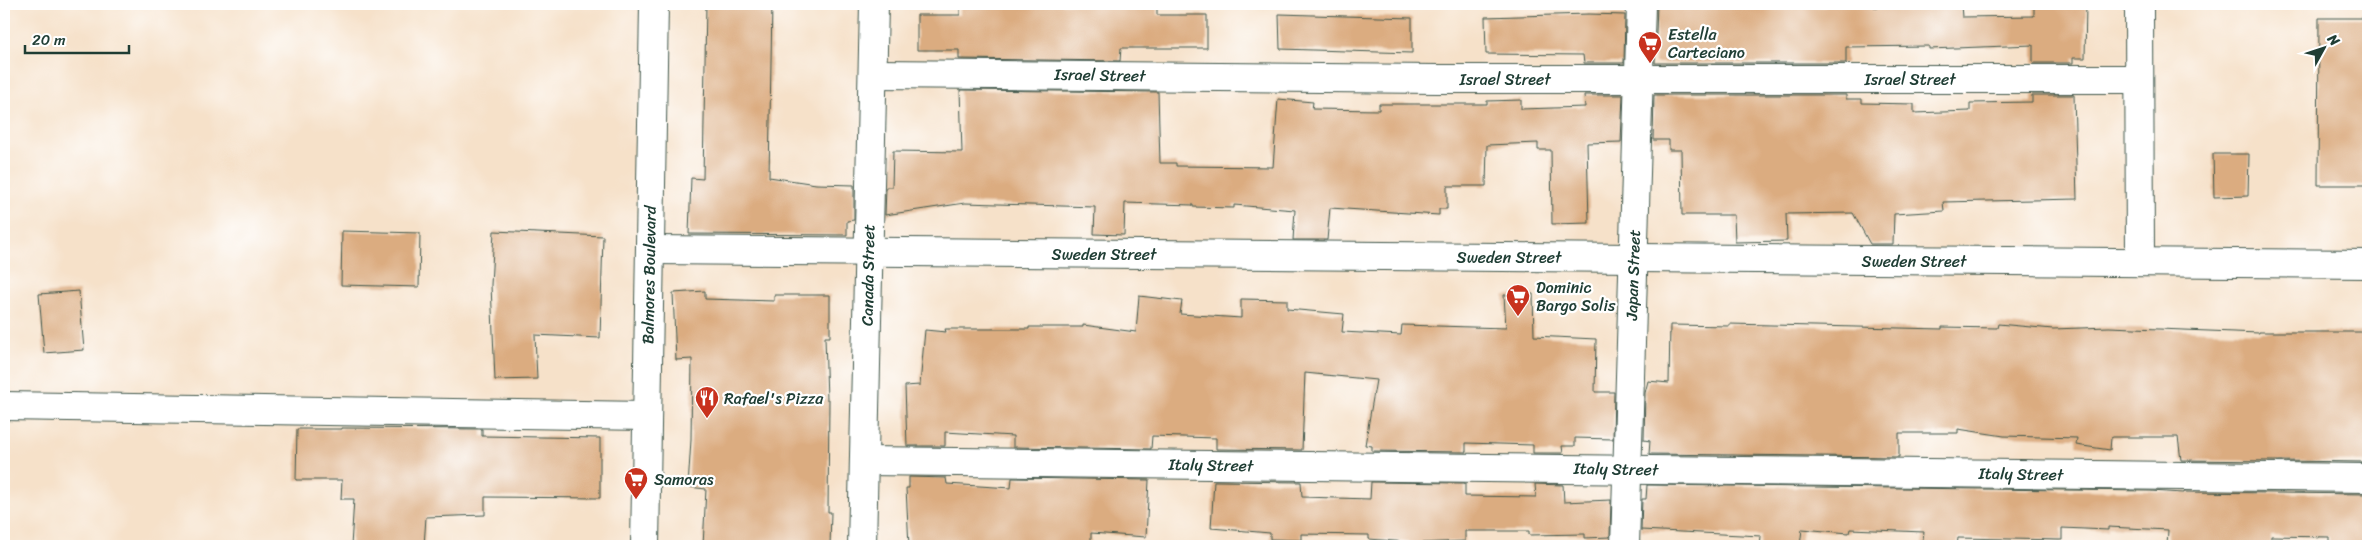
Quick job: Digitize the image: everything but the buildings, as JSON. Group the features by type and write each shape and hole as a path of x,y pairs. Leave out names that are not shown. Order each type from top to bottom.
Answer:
{"street":[{"name":"Balmores Boulevard","path":"645,546 654,4"},
{"name":"Canada Street","path":"862,546 874,4"},
{"name":"Japan Street","path":"1624,546 1641,4"},
{"path":"2139,4 2140,262"},
{"name":"Israel Street","path":"873,74 1638,79 2138,79"},
{"name":"Sweden Street","path":"650,250 2368,264"},
{"path":"4,406 647,416"},
{"name":"Italy Street","path":"864,461 2368,478"}],"place":[{"name":"Estella Carteciano","path":"1650,64"},
{"name":"Dominic Bargo Solis","path":"1518,317"},
{"name":"Rafael's Pizza","path":"707,419"},
{"name":"Samoras","path":"636,500"}]}
